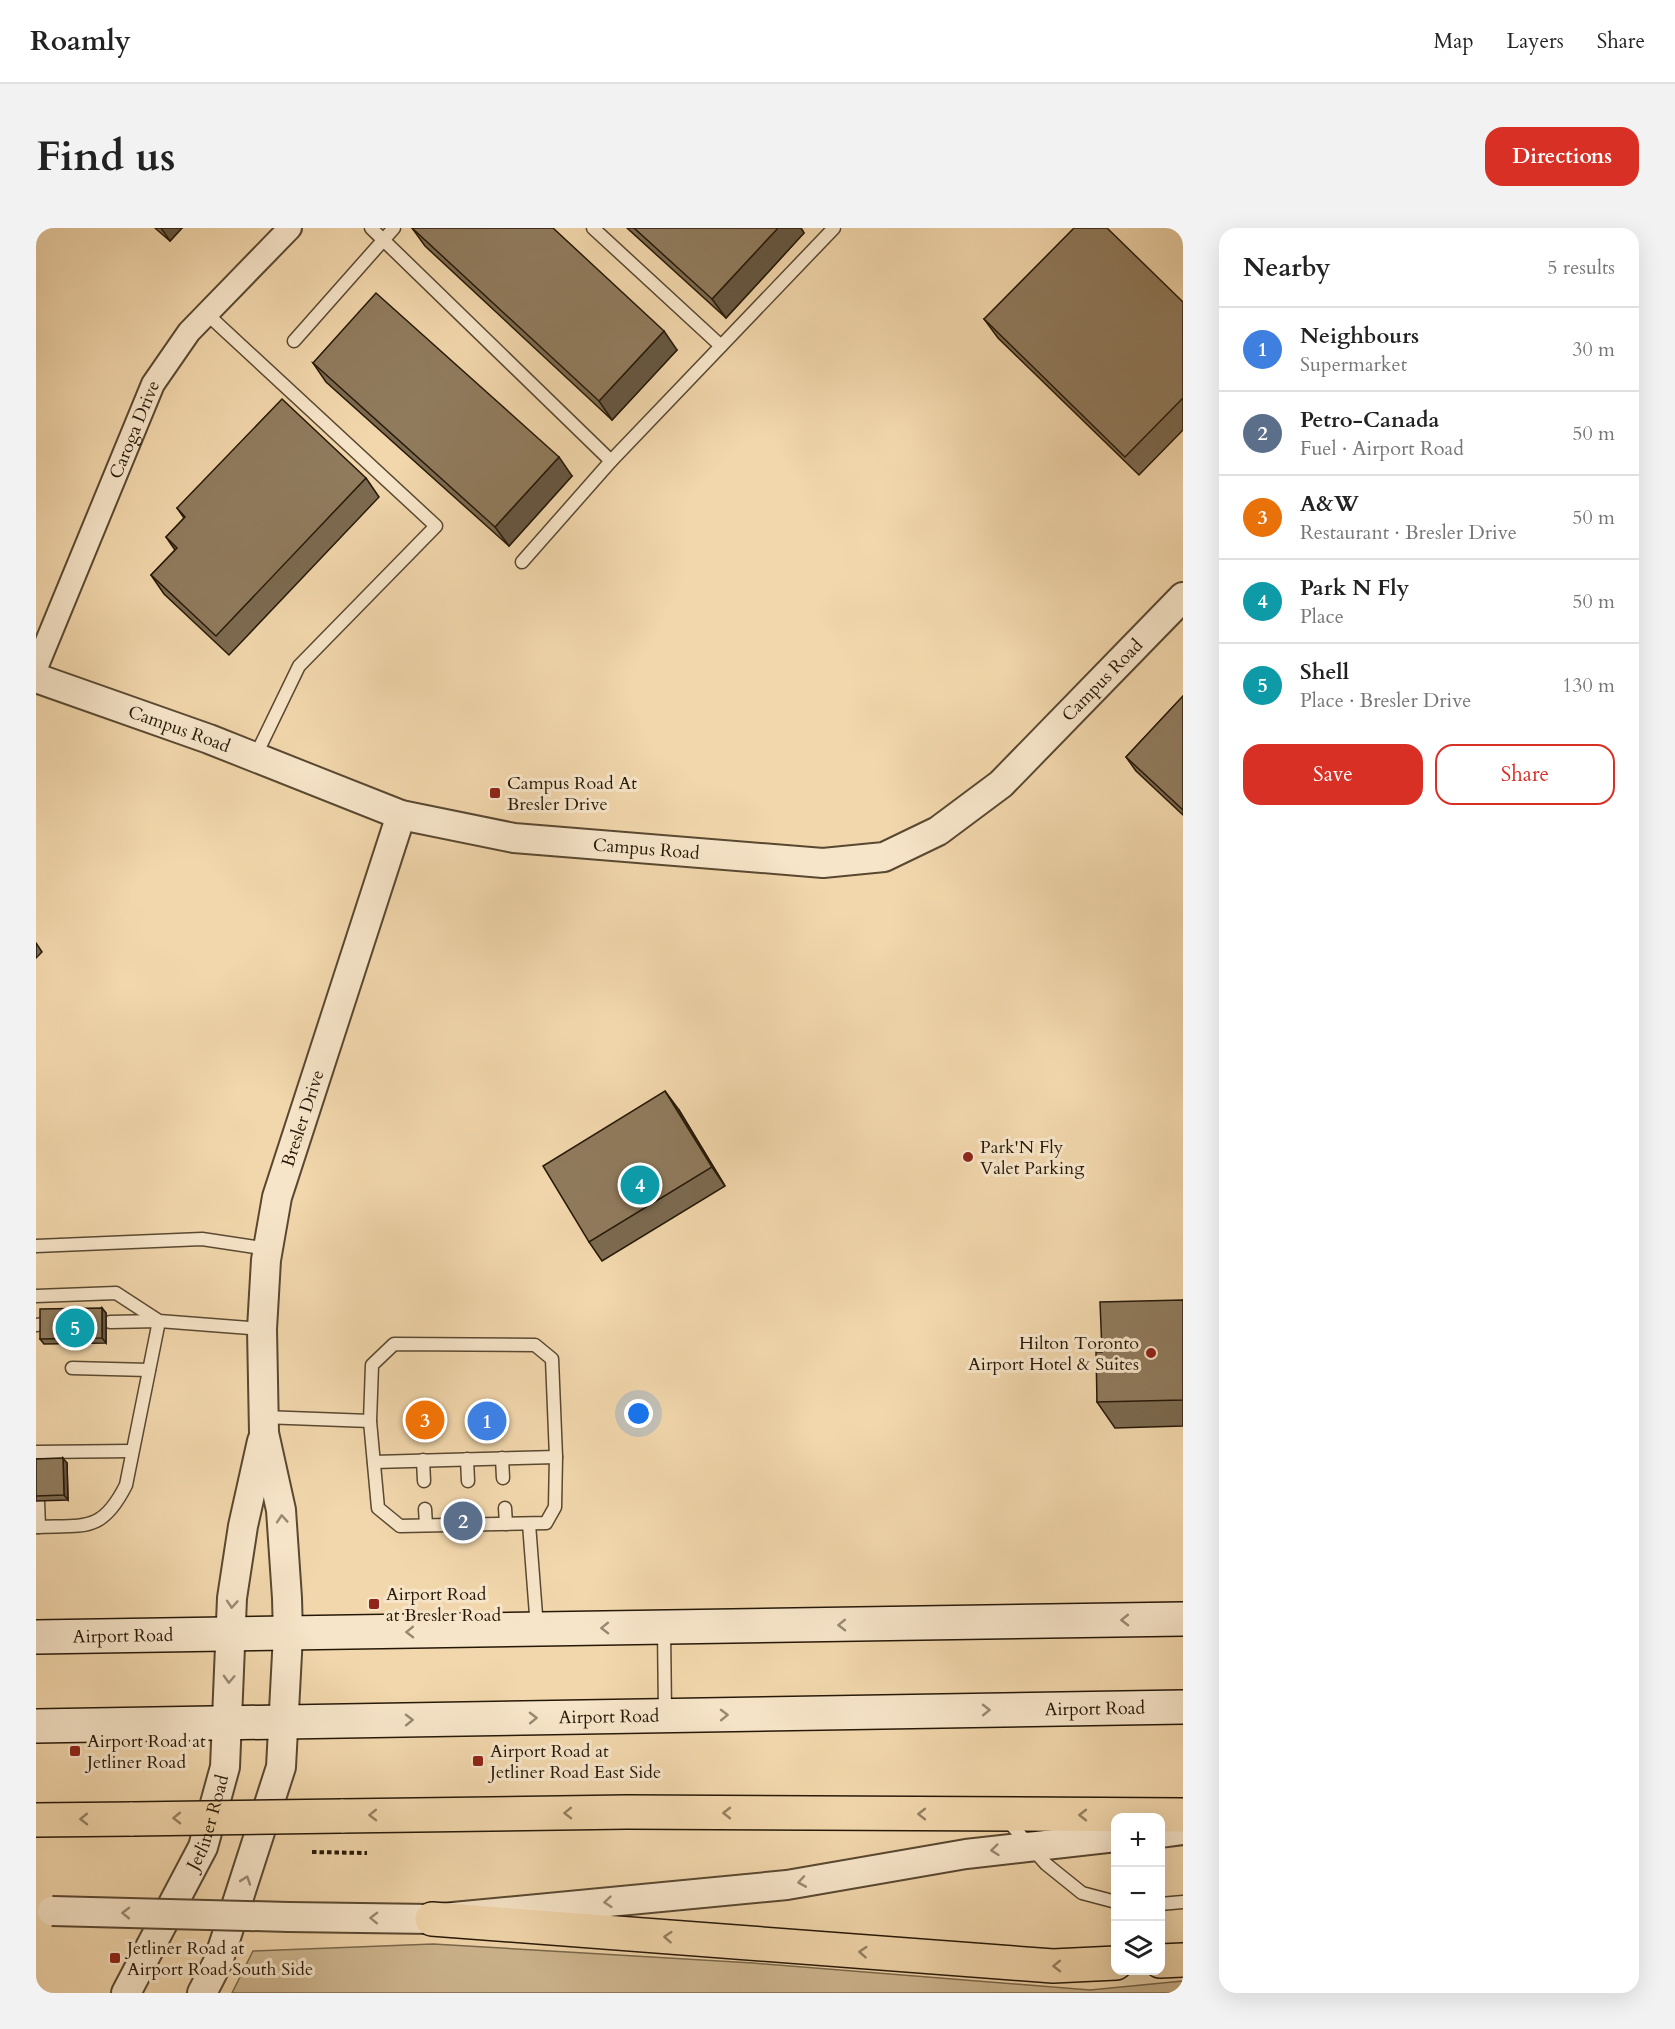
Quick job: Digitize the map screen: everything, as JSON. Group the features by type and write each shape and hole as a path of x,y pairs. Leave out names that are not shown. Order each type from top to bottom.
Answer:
{"highway":[{"path":"36,1820 627,1812 1183,1815"},
{"path":"432,1919 1053,1966 1111,1963"},
{"path":"1165,1961 1183,1960"}],"main road":[{"name":"Airport Road","path":"36,1637 288,1635 1183,1619"},
{"name":"Airport Road","path":"36,1726 1183,1707"}],"street":[{"name":"Caroga Drive","path":"36,668 153,384 189,332 290,228"},
{"name":"Campus Road","path":"36,678 255,757 401,815 514,838 823,863 884,856 938,831 1000,784 1183,597"},
{"name":"Bresler Drive","path":"288,1635 281,1509 264,1425 262,1329 268,1249 277,1197 401,815"},
{"name":"Bresler Drive","path":"230,1635 232,1598 243,1526 264,1425"},
{"name":"Jetliner Road","path":"126,1993 203,1847 225,1767 230,1635"},
{"path":"202,1993 218,1962 271,1804 281,1767 288,1635"},
{"path":"1165,1832 1183,1830"},
{"path":"41,1911 432,1919 787,1885 966,1854 1111,1838"}],"lane":[{"path":"371,228 611,461"},
{"path":"294,341 394,228"},
{"path":"593,228 721,346"},
{"path":"522,562 611,461 834,228"},
{"path":"207,314 436,526 299,666 255,757"},
{"path":"36,1246 202,1239 268,1249"},
{"path":"36,1296 116,1293 159,1322"},
{"path":"110,1322 159,1322 262,1329"},
{"path":"38,1501 37,1527 91,1525 114,1509 126,1485 159,1322"},
{"path":"394,1344 536,1345 552,1359 556,1457 555,1507 546,1523 400,1526 378,1508 370,1421 372,1365 394,1344"},
{"path":"72,1368 149,1370"},
{"path":"264,1425 370,1421"},
{"path":"37,1456 132,1451"},
{"path":"374,1462 556,1457"},
{"path":"502,1458 503,1478"},
{"path":"467,1459 468,1481"},
{"path":"423,1460 424,1481"},
{"path":"505,1508 506,1524"},
{"path":"425,1509 426,1525"},
{"path":"470,1509 470,1526"},
{"path":"529,1524 537,1629"},
{"path":"664,1628 666,1716"},
{"path":"1001,1815 1046,1864 1082,1893 1111,1901"},
{"path":"1165,1904 1183,1902"}],"path":[{"path":"312,1852 367,1853"}],"shaded area":[{"path":"433,1944 753,1963 1090,1990 1183,1981 1183,1993 232,1993 253,1951"}],"building":[{"path":"412,228 553,228 664,331 599,401"},
{"path":"634,228 778,228 712,299"},
{"path":"1074,228 1107,228 1183,302 1183,398 1125,457 984,319"},
{"path":"376,293 559,457 495,527 313,363"},
{"path":"282,399 366,478 216,636 151,575 177,548 166,537 185,517 177,508"},
{"path":"1183,696 1183,810 1126,757"},
{"path":"665,1091 712,1167 589,1242 543,1166"},
{"path":"1183,1300 1183,1400 1097,1402 1096,1352 1102,1352 1100,1302"},
{"path":"102,1308 102,1338 40,1339 40,1309"},
{"path":"63,1458 64,1495 36,1496 36,1459"}],"place":[{"name":"Campus Road At Bresler Drive","path":"495,793"},
{"name":"Park'N Fly Valet Parking","path":"968,1157"},
{"name":"Park N Fly","path":"640,1185"},
{"name":"Shell","path":"75,1328"},
{"name":"Hilton Toronto Airport Hotel & Suites","path":"1151,1353"},
{"name":"A&W","path":"425,1420"},
{"name":"Neighbours","path":"487,1421"},
{"name":"Petro-Canada","path":"463,1521"},
{"name":"Airport Road at Bresler Road","path":"374,1604"},
{"name":"Airport Road at Jetliner Road","path":"75,1751"},
{"name":"Airport Road at Jetliner Road East Side","path":"478,1761"},
{"name":"Jetliner Road at Airport Road South Side","path":"115,1958"}]}
